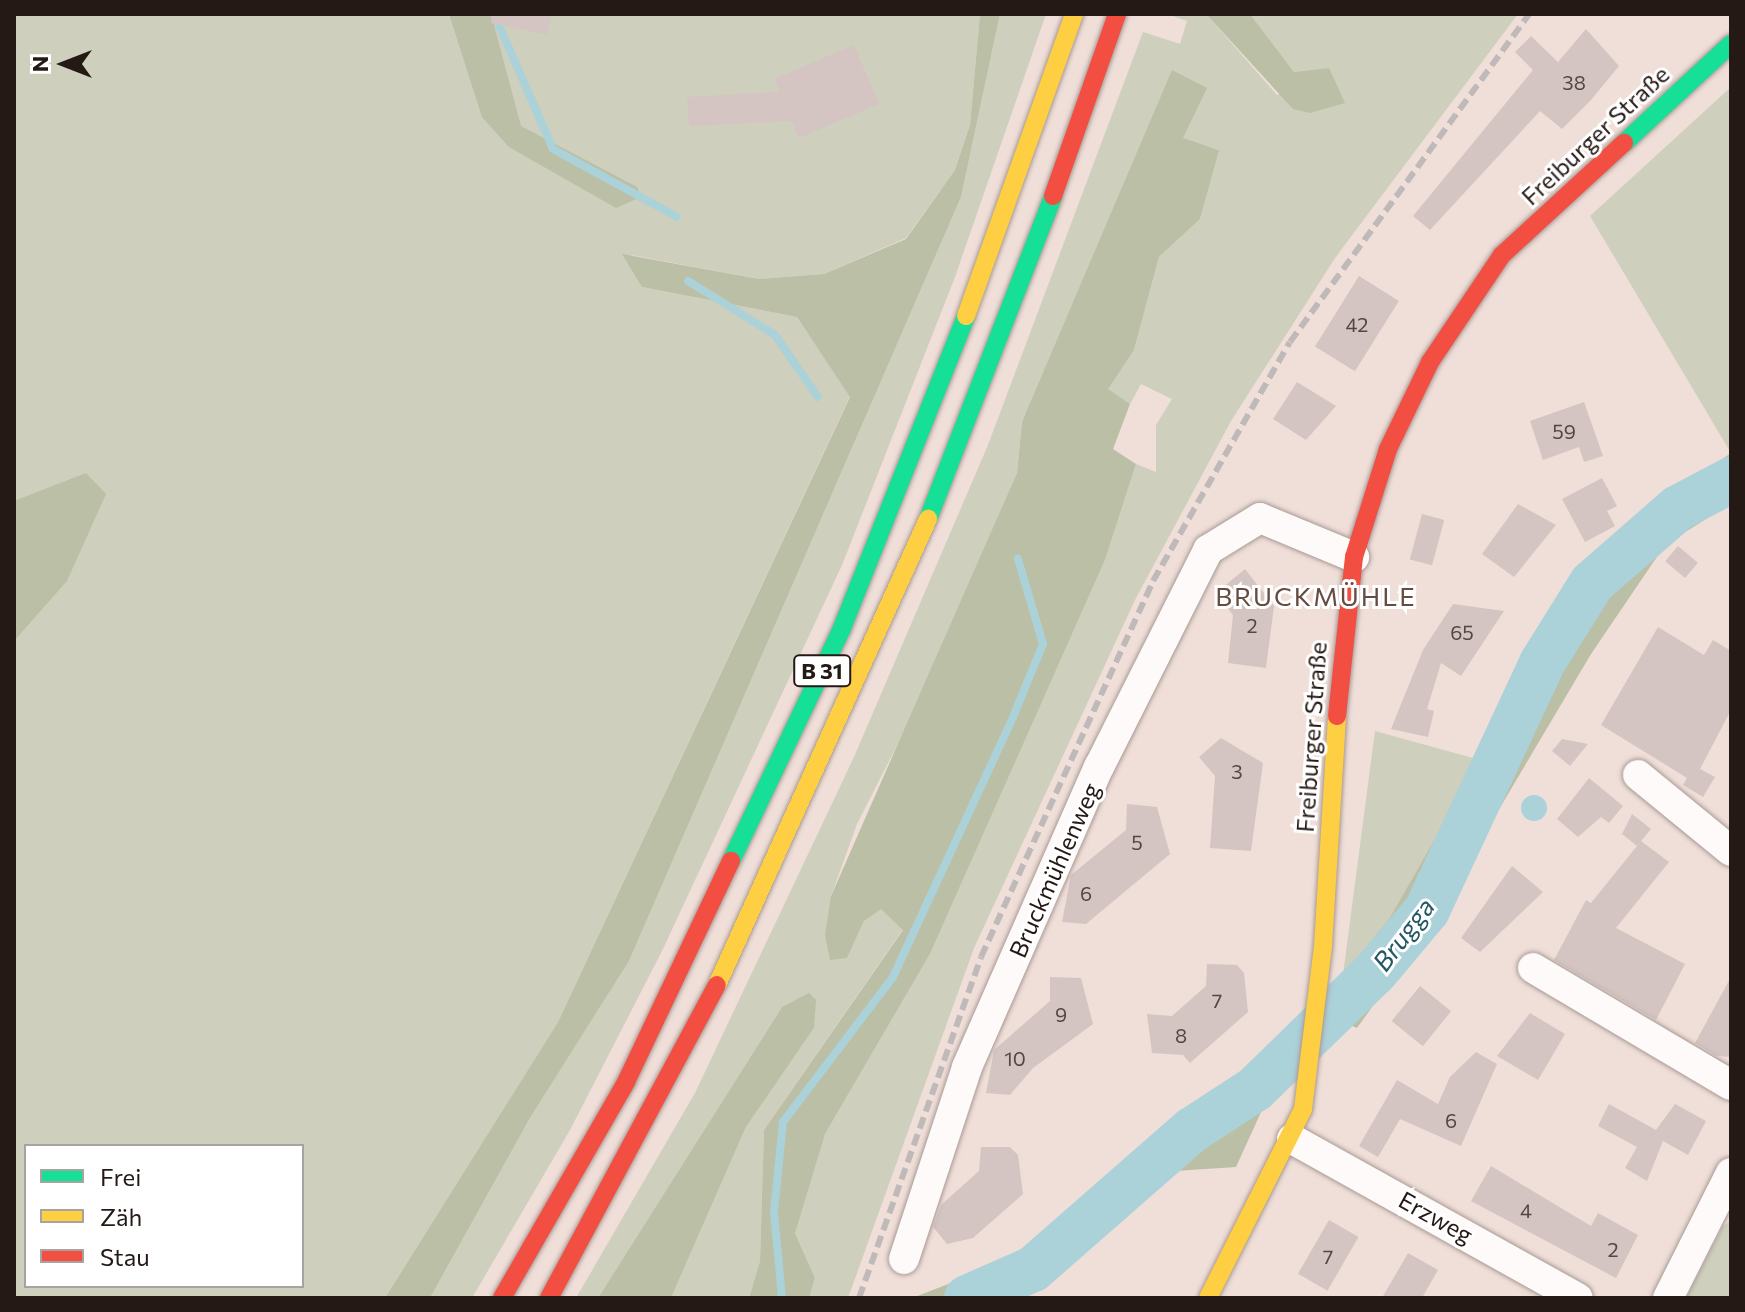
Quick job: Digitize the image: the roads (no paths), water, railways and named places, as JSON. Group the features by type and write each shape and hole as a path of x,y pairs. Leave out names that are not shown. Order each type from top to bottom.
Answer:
{"main road":[{"name":"B 31","path":"502,1298 626,1082 842,628 953,353 1074,14"},
{"name":"B 31","path":"549,1298 686,1051 861,681 995,360 1117,14"},
{"name":"Freiburger Straße","path":"1208,1298 1292,1139 1306,1095 1319,994 1332,750 1354,557 1411,397 1481,283 1555,203 1731,44"}],"street":[{"name":"Bruckmühlenweg","path":"904,1259 967,1067 1099,767 1208,550 1260,518 1354,557"},
{"path":"1638,775 1731,851"},
{"path":"1533,968 1731,1085"},
{"name":"Erzweg","path":"1292,1139 1578,1298"},
{"path":"1668,1298 1730,1175"}],"water":[{"path":"1534,795 1543,799 1547,808 1543,817 1534,821 1525,817 1521,808 1525,799"}],"waterway":[{"path":"494,14 553,149 677,217"},
{"path":"688,281 775,335 818,397"},
{"name":"Brugga","path":"967,1298 1033,1269 1192,1130 1255,1089 1376,971 1427,910 1542,663 1592,583 1678,508 1731,480"},
{"path":"782,1298 774,1212 783,1122 893,977 1013,717 1043,644 1018,559"}],"railway":[{"path":"859,1298 981,957 1153,581 1290,342 1529,14"}],"district":[{"name":"BRUCKMÜHLE","path":"1316,596"}]}
